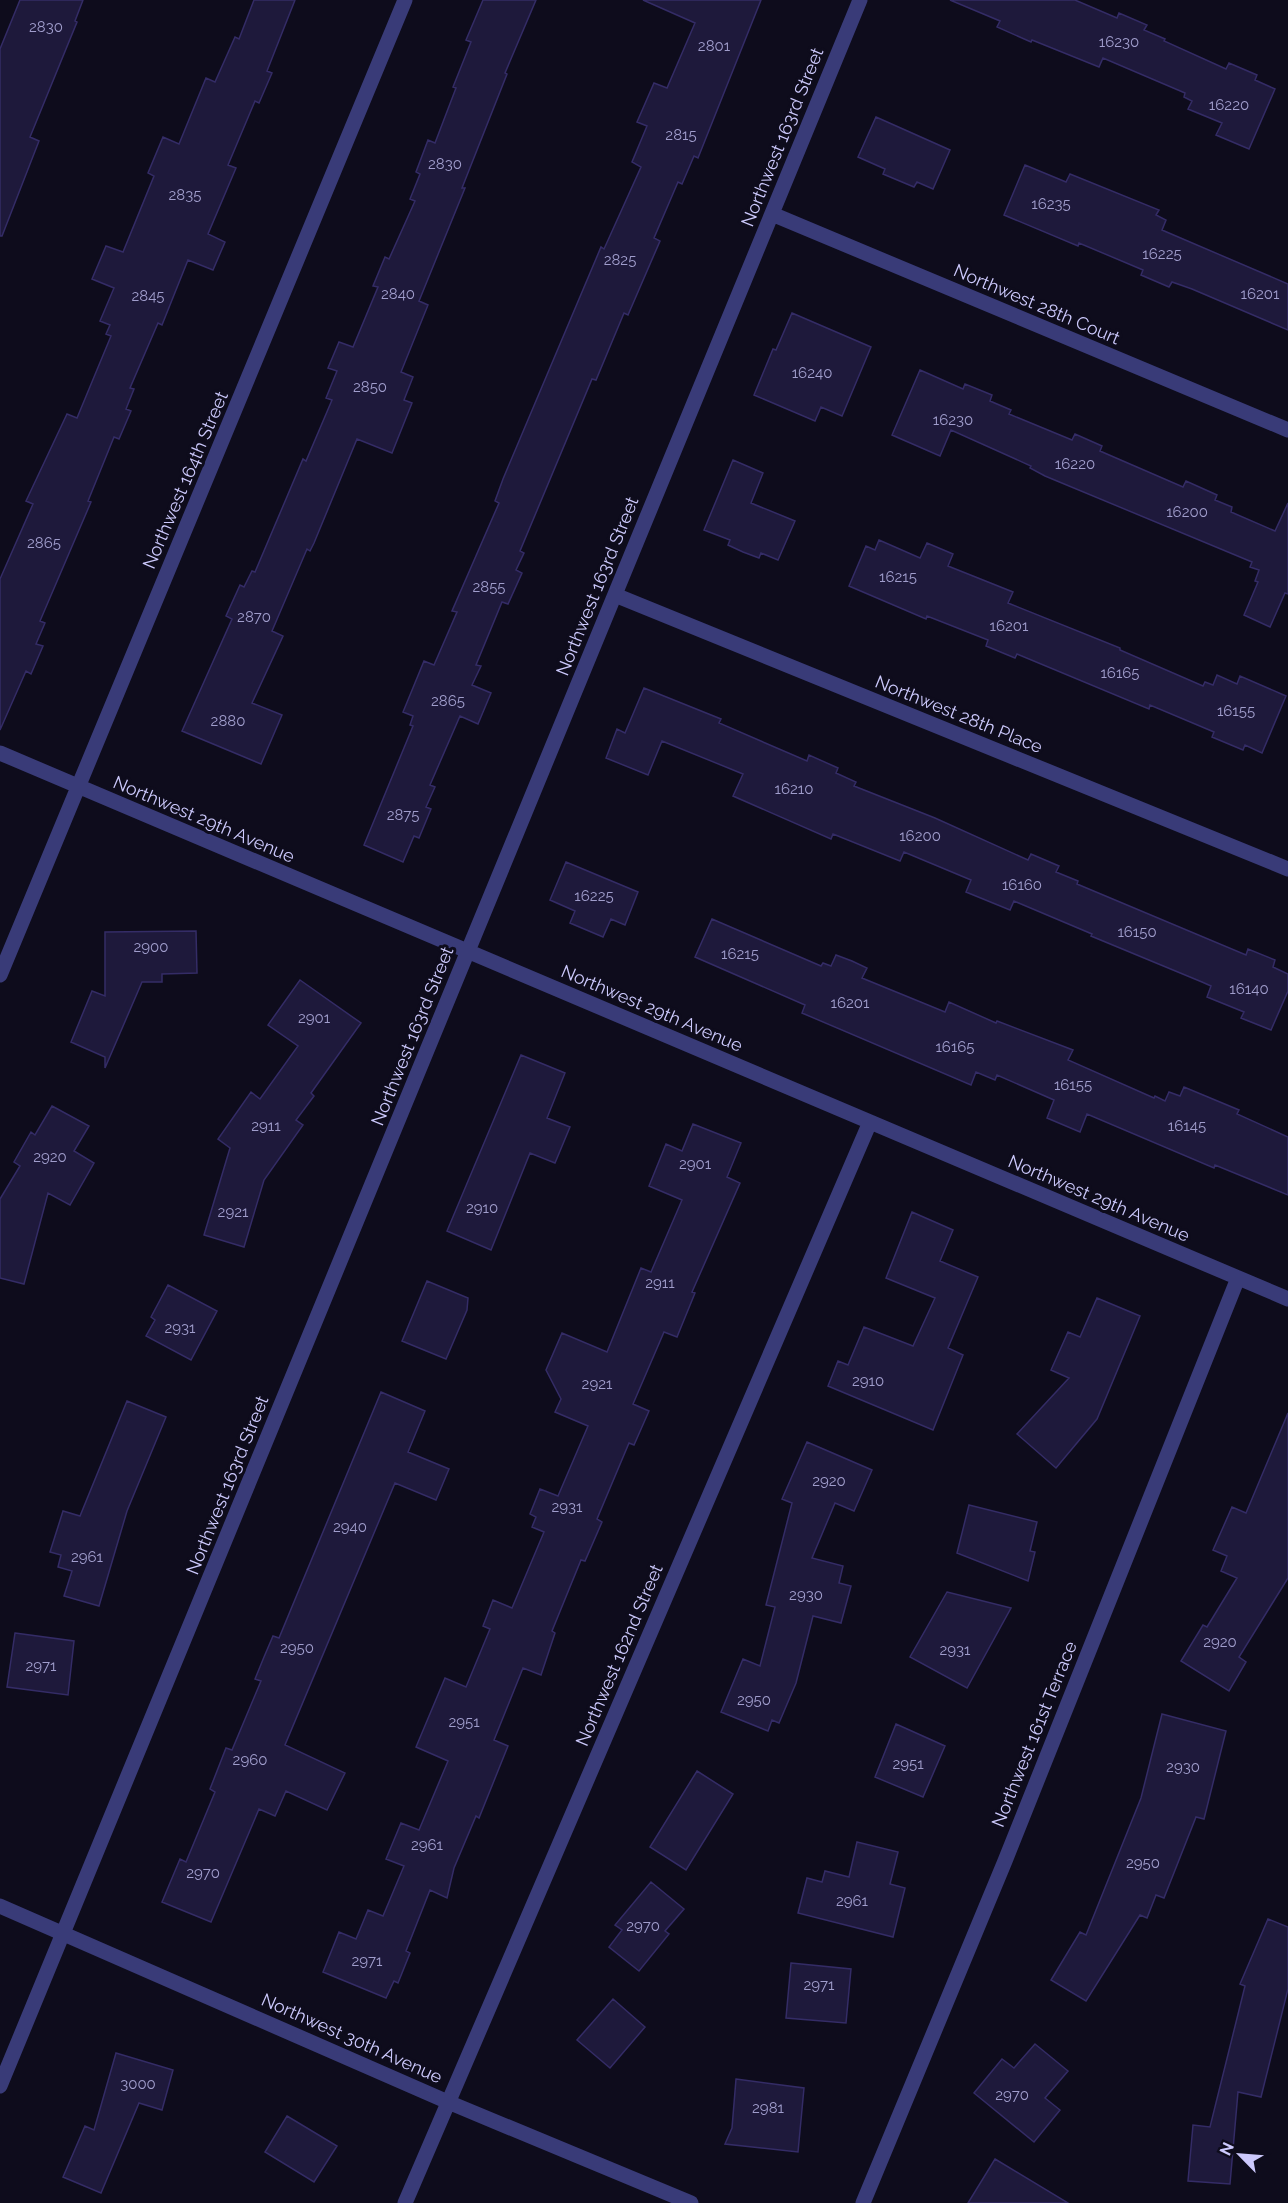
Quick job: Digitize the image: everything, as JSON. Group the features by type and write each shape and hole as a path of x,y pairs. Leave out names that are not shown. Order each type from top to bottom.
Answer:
{"street":[{"name":"Northwest 164th Street","path":"0,975 405,0"},
{"name":"Northwest 163rd Street","path":"0,2086 860,0"},
{"name":"Northwest 28th Court","path":"772,214 1288,430"},
{"name":"Northwest 28th Place","path":"615,595 1288,869"},
{"name":"Northwest 29th Avenue","path":"0,753 1288,1299"},
{"name":"Northwest 162nd Street","path":"405,2203 870,1122"},
{"name":"Northwest 161st Terrace","path":"862,2203 1005,1861 1238,1278"},
{"name":"Northwest 30th Avenue","path":"0,1906 448,2102 691,2203"}],"building":[{"path":"20,0 83,0 75,21 77,22 30,137 39,141 2,236 0,236 0,49"},
{"path":"254,0 295,0 267,71 272,73 259,103 255,101 228,165 236,168 208,234 225,242 213,270 188,260 162,325 158,323 130,388 134,389 126,409 131,411 119,439 114,437 88,501 91,502 40,621 45,623 36,644 43,646 31,674 26,671 0,730 0,579 33,504 26,501 67,414 77,418 111,336 106,334 110,325 100,321 114,288 92,279 106,246 123,252 154,176 148,173 163,137 179,144 206,78 215,82 235,37 239,39"},
{"path":"483,0 536,0 505,73 507,74 462,188 465,188 419,301 428,305 401,372 413,377 404,400 412,403 392,453 357,439 314,543 310,551 307,549 272,631 283,636 252,703 282,715 261,764 182,731 232,619 226,616 240,585 244,587 252,571 255,572 303,459 306,461 332,400 326,398 337,371 328,368 339,342 353,347 378,287 373,286 385,257 389,259 415,201 410,199 420,174 416,172 428,140 435,143 456,88 453,87 471,42 466,40"},
{"path":"643,0 761,0 698,158 694,156 682,184 678,182 654,238 660,241 628,315 624,313 596,380 592,379 520,551 524,553 516,570 522,573 508,604 502,602 476,665 481,666 472,685 491,693 478,724 460,716 430,785 435,787 426,807 431,809 419,838 414,836 403,862 364,845 413,726 410,725 413,716 403,712 424,661 434,665 457,612 452,611 499,503 495,501 503,479 601,247 604,249 641,167 632,162 647,126 637,122 654,83 667,88 695,23"},
{"path":"950,0 1075,0 1117,18 1119,13 1147,25 1144,30 1165,39 1164,41 1226,69 1229,63 1257,75 1255,80 1275,89 1249,149 1216,135 1222,123 1188,109 1192,101 1184,97 1185,93 1103,58 1099,67 1032,40 1031,42 997,27 1000,21"},
{"path":"876,117 950,150 933,189 917,182 914,187 883,174 885,169 858,157"},
{"path":"1025,165 1066,182 1070,174 1159,210 1156,215 1166,220 1162,230 1288,284 1288,330 1192,289 1172,282 1169,287 1141,275 1143,270 1004,215"},
{"path":"792,313 871,347 842,416 821,407 815,421 754,395 773,349 776,350"},
{"path":"920,370 963,389 965,384 992,395 990,401 1011,410 1009,414 1072,440 1075,434 1102,446 1100,451 1183,487 1186,481 1217,495 1215,500 1232,507 1231,512 1275,531 1288,503 1288,594 1285,593 1270,627 1244,615 1258,582 1255,581 1259,570 1250,567 1252,562 1045,476 1030,468 1031,466 951,430 940,456 892,435"},
{"path":"733,460 763,473 751,503 795,521 778,560 761,553 759,558 743,552 728,545 730,540 704,530"},
{"path":"879,540 920,558 927,543 953,554 948,566 1013,592 1008,603 1120,648 1120,650 1203,686 1205,682 1213,685 1217,675 1237,684 1240,676 1286,696 1262,753 1245,745 1243,750 1212,737 1214,732 1150,705 1149,709 1017,654 1015,658 986,646 988,640 927,616 926,619 849,586 866,546 875,550"},
{"path":"644,688 721,719 719,723 807,761 809,755 838,768 836,773 856,782 854,786 935,818 1028,860 1031,854 1059,866 1056,872 1078,881 1077,884 1246,955 1248,949 1275,960 1273,967 1288,974 1288,991 1271,1030 1241,1018 1244,1012 1207,997 1211,986 1014,901 1010,910 966,892 971,880 904,852 900,861 833,834 831,839 733,796 743,774 662,741 648,775 606,758 617,729 625,733"},
{"path":"566,862 638,892 625,925 611,919 603,937 570,923 575,911 550,900"},
{"path":"712,919 821,966 823,963 831,966 836,955 867,968 862,978 945,1012 949,1002 996,1023 997,1021 1073,1050 1068,1060 1154,1098 1155,1096 1165,1101 1169,1092 1180,1096 1184,1087 1239,1110 1237,1114 1288,1137 1288,1195 1215,1165 1214,1168 1087,1114 1080,1132 1047,1118 1054,1100 997,1075 995,1080 976,1072 971,1085 802,1013 805,1005 695,957"},
{"path":"196,931 197,973 162,974 162,982 142,982 105,1068 105,1057 71,1042 92,991 105,996 105,932"},
{"path":"300,980 361,1023 311,1093 314,1096 296,1120 303,1125 264,1180 244,1247 204,1235 230,1148 218,1139 251,1092 260,1099 298,1046 268,1025"},
{"path":"521,1055 565,1073 547,1118 570,1127 555,1163 530,1153 491,1250 447,1231"},
{"path":"52,1106 89,1126 74,1151 94,1163 70,1205 48,1193 24,1284 0,1278 0,1199 20,1166 14,1162 31,1132 35,1135"},
{"path":"693,1124 741,1143 727,1177 740,1183 692,1292 695,1293 677,1337 664,1332 633,1404 649,1411 634,1445 629,1443 597,1519 602,1522 585,1561 581,1560 552,1631 555,1633 541,1675 523,1668 494,1740 508,1746 479,1818 476,1816 454,1868 447,1898 430,1890 406,1951 410,1953 398,1983 394,1981 386,1998 323,1972 339,1932 356,1939 368,1910 383,1916 404,1866 386,1859 401,1823 419,1830 448,1761 416,1747 445,1678 466,1687 490,1629 483,1626 493,1600 512,1608 544,1532 532,1527 536,1517 530,1514 540,1489 558,1496 588,1426 555,1412 561,1399 546,1370 562,1333 607,1352 641,1268 651,1272 682,1200 649,1186 666,1144 682,1151"},
{"path":"912,1212 953,1230 940,1261 978,1277 948,1348 963,1355 933,1430 828,1386 838,1361 848,1365 864,1327 913,1346 935,1298 886,1278"},
{"path":"427,1281 468,1298 467,1310 446,1359 402,1341"},
{"path":"168,1285 217,1311 191,1360 146,1336 155,1320 151,1317"},
{"path":"1097,1298 1140,1316 1097,1419 1056,1468 1017,1434 1069,1378 1051,1370 1068,1332 1080,1337"},
{"path":"381,1392 425,1411 408,1452 449,1469 436,1500 395,1483 285,1745 345,1773 327,1810 286,1791 275,1816 259,1809 211,1922 162,1902 180,1859 186,1862 215,1792 210,1789 226,1748 232,1750 261,1681 255,1679 264,1657 273,1636 279,1638"},
{"path":"127,1401 166,1417 127,1511 99,1606 64,1596 72,1571 58,1567 61,1555 50,1552 63,1511 80,1516"},
{"path":"1288,1413 1288,1578 1239,1657 1246,1662 1229,1691 1181,1661 1203,1625 1207,1627 1237,1578 1221,1571 1227,1556 1213,1550 1232,1507 1246,1513"},
{"path":"807,1442 872,1470 854,1511 835,1503 812,1558 843,1566 839,1583 851,1586 841,1623 813,1616 796,1683 779,1723 772,1720 768,1731 721,1712 743,1659 760,1666 775,1607 766,1605 792,1503 782,1499"},
{"path":"969,1505 1037,1522 1030,1551 1035,1552 1028,1581 957,1553"},
{"path":"947,1592 1011,1608 967,1688 910,1657"},
{"path":"15,1633 74,1641 68,1695 7,1687"},
{"path":"1162,1714 1226,1731 1204,1819 1196,1817 1164,1898 1156,1895 1147,1918 1140,1915 1086,2001 1051,1980 1080,1932 1086,1935 1141,1798"},
{"path":"896,1724 945,1746 923,1797 875,1777"},
{"path":"697,1771 733,1794 686,1870 650,1847"},
{"path":"857,1842 898,1852 890,1884 905,1888 893,1937 798,1913 807,1878 822,1882 825,1871 849,1877"},
{"path":"651,1882 684,1909 665,1931 669,1934 639,1971 609,1947 622,1930 615,1925"},
{"path":"1268,1919 1288,1927 1288,1989 1261,2097 1238,2092 1230,2184 1188,2181 1193,2125 1210,2127 1245,1986 1240,1984"},
{"path":"791,1963 851,1969 846,2023 786,2018"},
{"path":"613,1999 645,2027 610,2068 577,2040"},
{"path":"1035,2044 1068,2071 1045,2098 1060,2110 1034,2142 974,2093 1002,2059 1014,2068"},
{"path":"116,2053 173,2070 162,2110 139,2103 101,2193 63,2177 85,2126 94,2130"},
{"path":"736,2079 804,2088 798,2152 725,2144 732,2128"},
{"path":"287,2116 337,2146 314,2182 265,2152"},
{"path":"995,2159 1068,2203 968,2203"}]}
